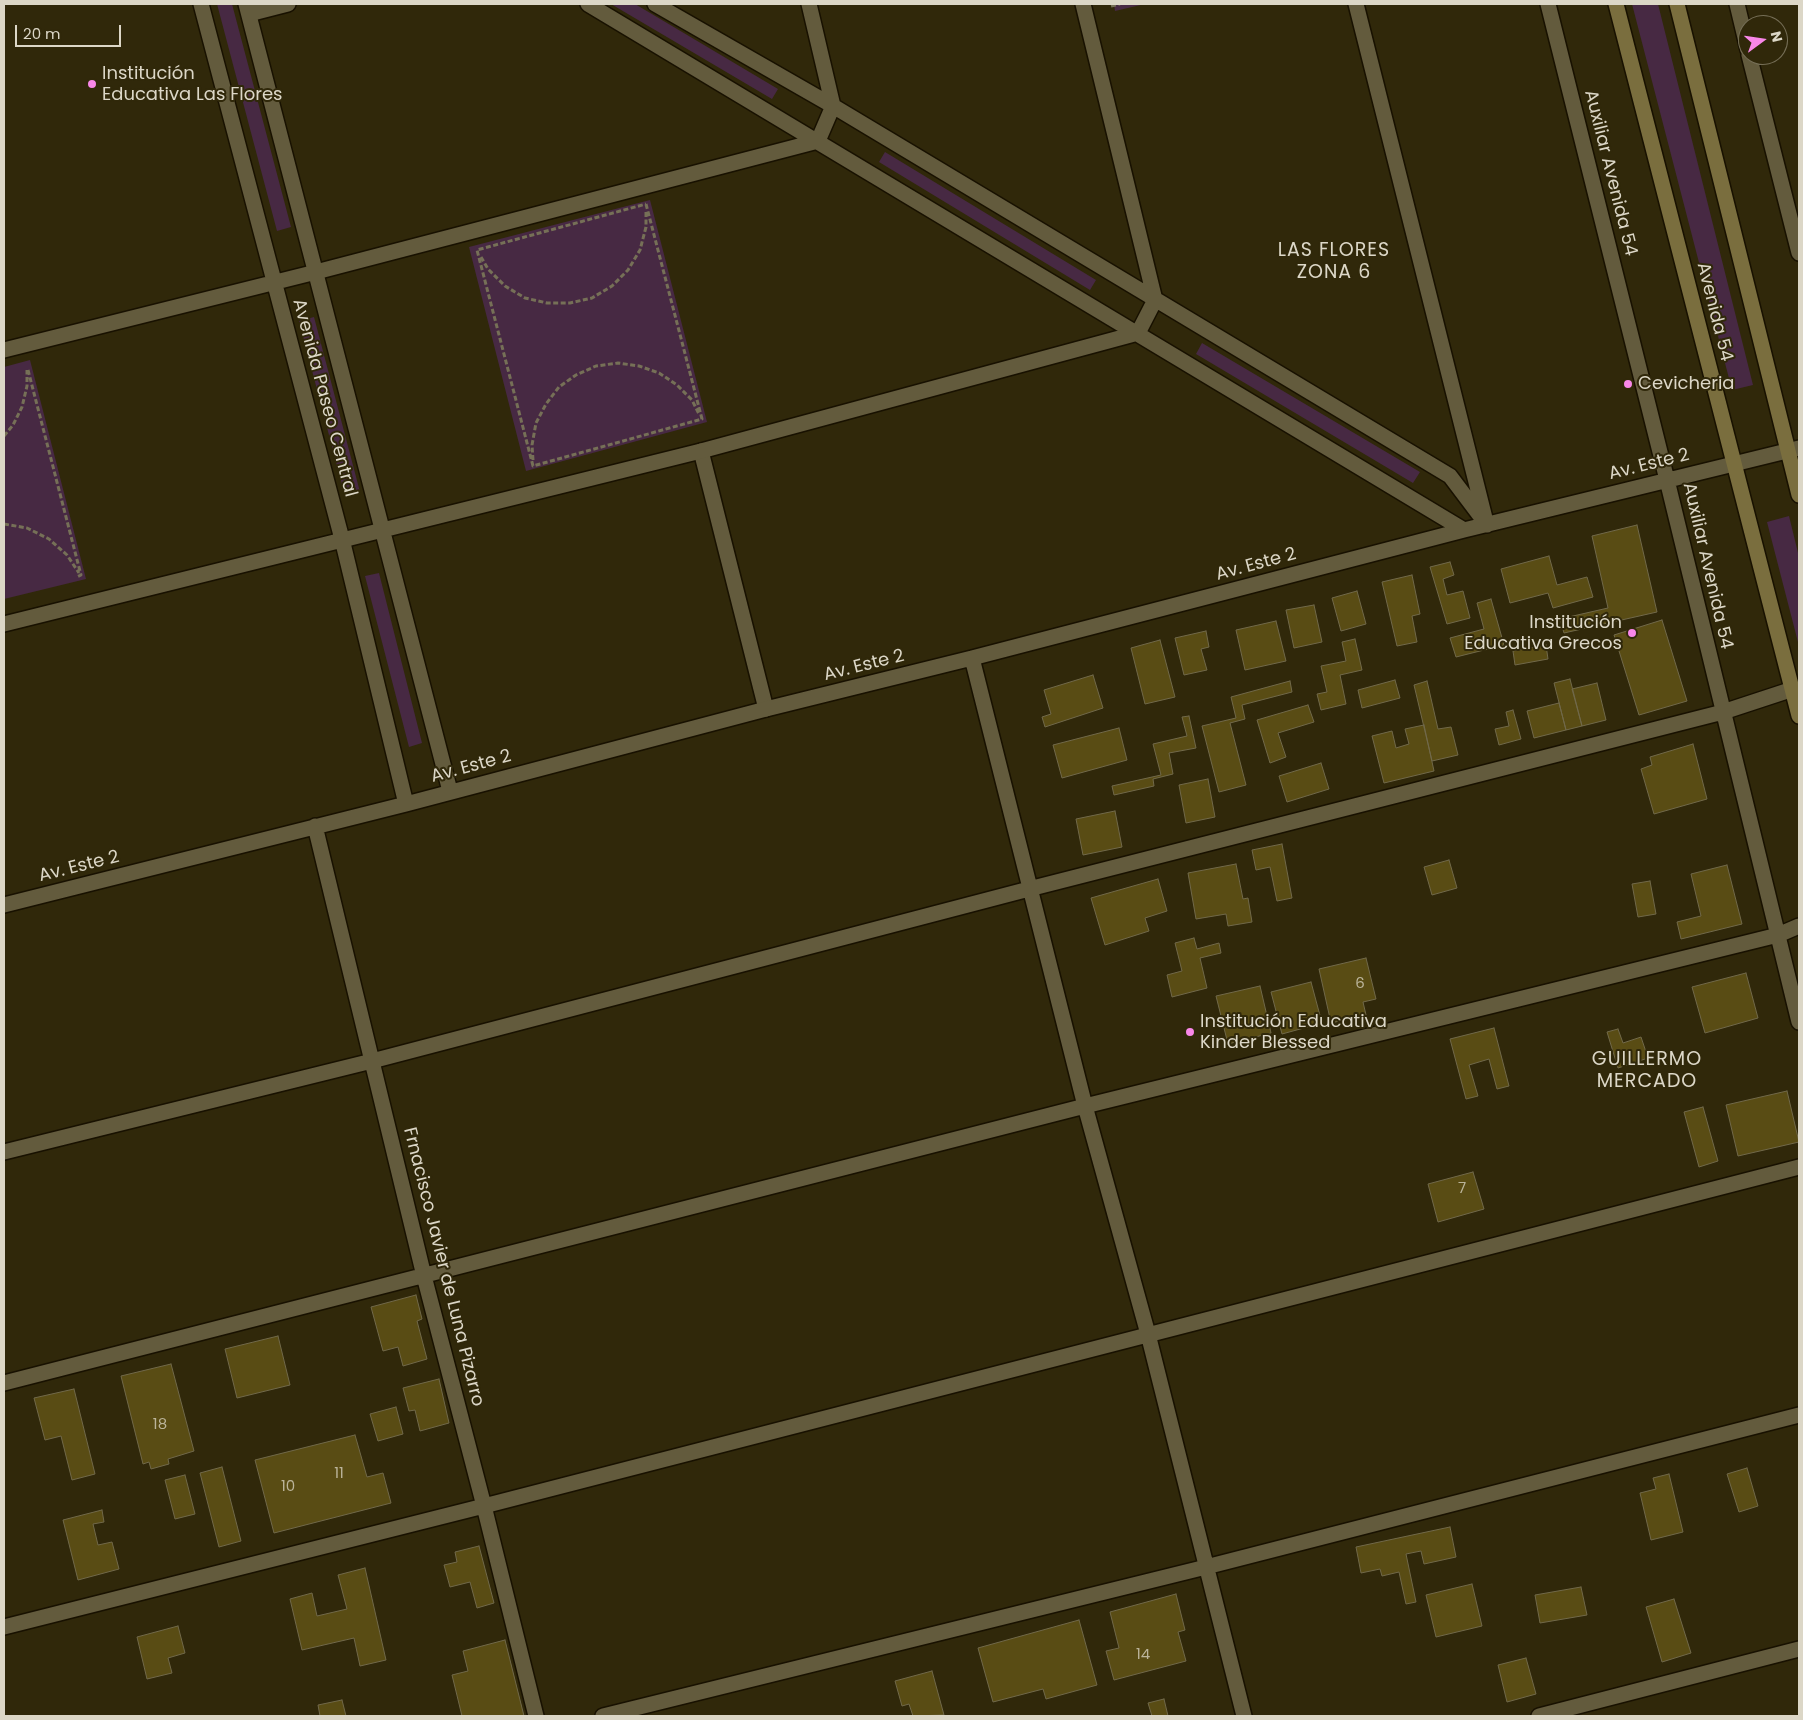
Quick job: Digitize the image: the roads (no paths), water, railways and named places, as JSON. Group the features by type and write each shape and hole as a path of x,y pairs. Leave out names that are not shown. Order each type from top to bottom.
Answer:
{"main road":[{"name":"Avenida 54","path":"1616,4 1799,716"},
{"path":"1676,4 1793,450 1799,496"}],"street":[{"name":"Avenida Paseo Central","path":"201,4 342,540 406,804"},
{"path":"247,9 288,4"},
{"path":"588,4 1464,530"},
{"path":"655,4 833,106 1450,476 1487,525"},
{"path":"810,4 833,106 818,141"},
{"path":"4,624 701,451 1138,333 1155,300 1083,4"},
{"path":"1356,4 1487,525"},
{"name":"Auxiliar Avenida 54","path":"1548,4 1667,480 1799,1022"},
{"name":"Avenida Paseo Central","path":"247,9 450,791"},
{"path":"1752,65 1793,207 1799,254"},
{"path":"4,350 316,272 818,141"},
{"name":"Av. Este 2","path":"4,905 406,804 766,709 972,658 1464,530 1793,450"},
{"path":"701,451 766,709"},
{"path":"972,658 1086,1106 1148,1334 1244,1716"},
{"path":"4,1152 372,1061 1030,889 1723,712 1792,689"},
{"name":"Frnacisco Javier de Luna Pizarro","path":"315,826 424,1276 536,1716"},
{"path":"4,1383 1086,1106 1778,934 1799,926"},
{"path":"4,1627 484,1506 1799,1166"},
{"path":"603,1716 1206,1567 1799,1415"},
{"path":"1538,1716 1799,1649"}],"place":[{"name":"Institución Educativa Las Flores","path":"92,84"},
{"name":"Cevicheria","path":"1628,384"},
{"name":"Institución Educativa Grecos","path":"1632,633"},
{"name":"Institución Educativa Kinder Blessed","path":"1190,1032"}],"district":[{"name":"LAS FLORES ZONA 6","path":"1334,262"},
{"name":"GUILLERMO MERCADO","path":"1647,1071"}]}
